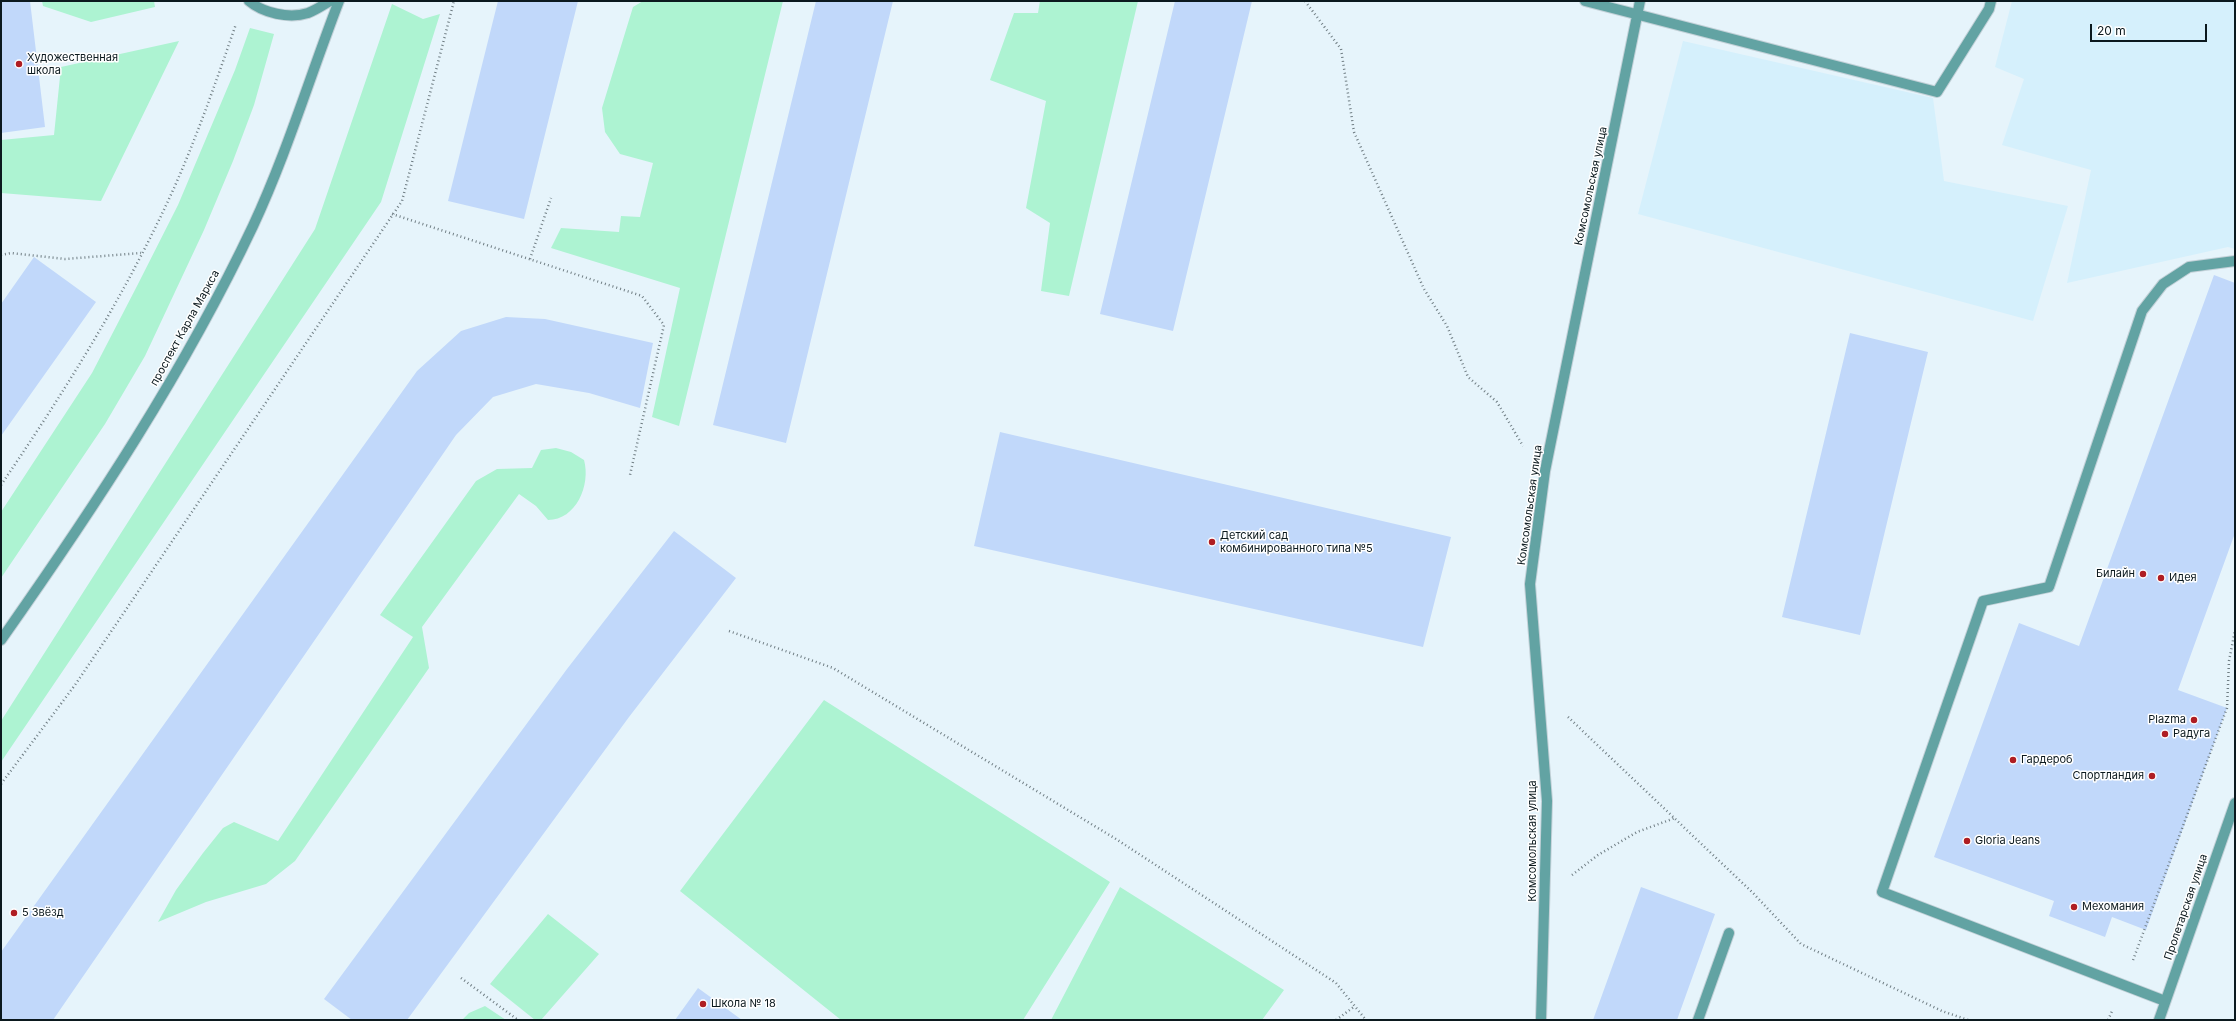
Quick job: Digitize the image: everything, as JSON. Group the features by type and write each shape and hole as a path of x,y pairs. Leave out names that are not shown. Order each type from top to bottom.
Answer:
{"street":[{"path":"249,1 257,8 280,15 307,13 330,1"},
{"name":"проспект Карла Маркса","path":"1,640 104,489 159,402 208,315 256,217 287,143 339,1"},
{"path":"1585,1 1937,92 1989,9 1991,1"},
{"name":"Комсомольская улица","path":"1540,1020 1547,801 1530,584 1545,471 1640,1"},
{"path":"2166,1001 1882,892 1983,601 2049,587 2142,311 2163,284 2189,267 2235,261"},
{"name":"Пролетарская улица","path":"2159,1020 2235,803"},
{"path":"1698,1020 1729,933"}],"path":[{"path":"1,784 75,686 402,201 454,1"},
{"path":"1305,1 1340,49 1354,132 1424,289 1447,326 1468,377 1497,402 1521,444 1545,471"},
{"path":"1,485 83,356 141,252 182,167 205,112 238,20"},
{"path":"530,260 551,198"},
{"path":"392,214 642,296 664,325 630,475"},
{"path":"1,255 11,253 65,259 141,252"},
{"path":"729,630 840,672 1123,844 1336,983 1366,1020"},
{"path":"2108,1020 2146,930 2227,708 2229,661 2235,630"},
{"path":"1539,691 1753,893 1801,944 1942,1011 1968,1020"},
{"path":"1544,896 1598,855 1637,832 1675,818"},
{"path":"461,978 518,1020"},
{"path":"1336,1020 1355,1006"}],"shaded area":[{"path":"2012,1 2235,1 2235,249 2228,247 2067,283 2091,170 2002,145 2024,79 1995,67"},
{"path":"1683,41 1933,98 1944,181 2068,206 2033,321 1638,214"}],"green space":[{"path":"42,1 154,1 155,7 91,22 43,6"},
{"path":"643,1 783,1 679,426 652,417 680,288 551,248 561,228 619,232 621,216 640,217 653,163 620,154 605,132 602,108 633,7"},
{"path":"1040,1 1138,1 1069,296 1041,291 1050,223 1026,208 1046,101 990,80 1014,13 1038,13"},
{"path":"392,4 423,19 440,14 381,202 1,762 1,721 315,229"},
{"path":"250,28 274,34 254,105 233,161 204,230 145,356 105,424 1,578 1,512 92,373 137,286 178,205 235,70"},
{"path":"179,41 101,201 1,193 1,140 54,135 61,67"},
{"path":"556,448 571,452 584,460 586,470 583,490 574,508 558,518 548,520 536,506 519,494 422,627 429,668 295,861 266,884 206,902 158,922 176,890 223,828 234,822 278,841 413,637 380,615 476,481 497,469 532,468 541,450"},
{"path":"824,700 1110,882 1023,1020 841,1020 680,891"},
{"path":"1120,887 1284,990 1262,1020 1051,1020"},
{"path":"548,914 599,954 541,1020 535,1020 490,984"},
{"path":"485,1006 506,1020 462,1020 469,1013"}],"building":[{"name":"Художественная школа","path":"1,1 30,1 45,127 1,133"},
{"path":"498,1 578,1 524,219 448,201"},
{"path":"816,1 893,1 786,443 713,425"},
{"path":"1175,1 1252,1 1173,331 1100,314"},
{"path":"34,257 96,302 1,436 1,304"},
{"name":"Идея","path":"2214,275 2235,283 2235,533 2178,690 2227,708 2146,930 2112,917 2105,937 2049,916 2054,901 1934,857 2019,623 2079,646"},
{"path":"506,317 545,319 653,343 640,408 589,393 536,384 493,397 456,435 53,1020 1,1020 1,952 417,371 461,331"},
{"path":"1850,333 1928,352 1860,635 1782,617"},
{"name":"Детский сад комбинированного типа №5","path":"1000,432 1451,537 1423,647 974,546"},
{"path":"674,531 736,578 629,717 407,1020 352,1020 324,999 567,669"},
{"path":"1641,887 1715,914 1677,1020 1593,1020"},
{"name":"Школа № 18","path":"698,988 742,1020 675,1020"}],"place":[{"name":"Художественная школа","path":"19,64"},
{"name":"Детский сад комбинированного типа №5","path":"1212,542"},
{"name":"Билайн","path":"2143,574"},
{"name":"Идея","path":"2161,578"},
{"name":"Plazma","path":"2194,720"},
{"name":"Радуга","path":"2165,734"},
{"name":"Гардероб","path":"2013,760"},
{"name":"Спортландия","path":"2152,776"},
{"name":"Gloria Jeans","path":"1967,841"},
{"name":"Мехомания","path":"2074,907"},
{"name":"5 Звёзд","path":"14,913"},
{"name":"Школа № 18","path":"703,1004"}]}
